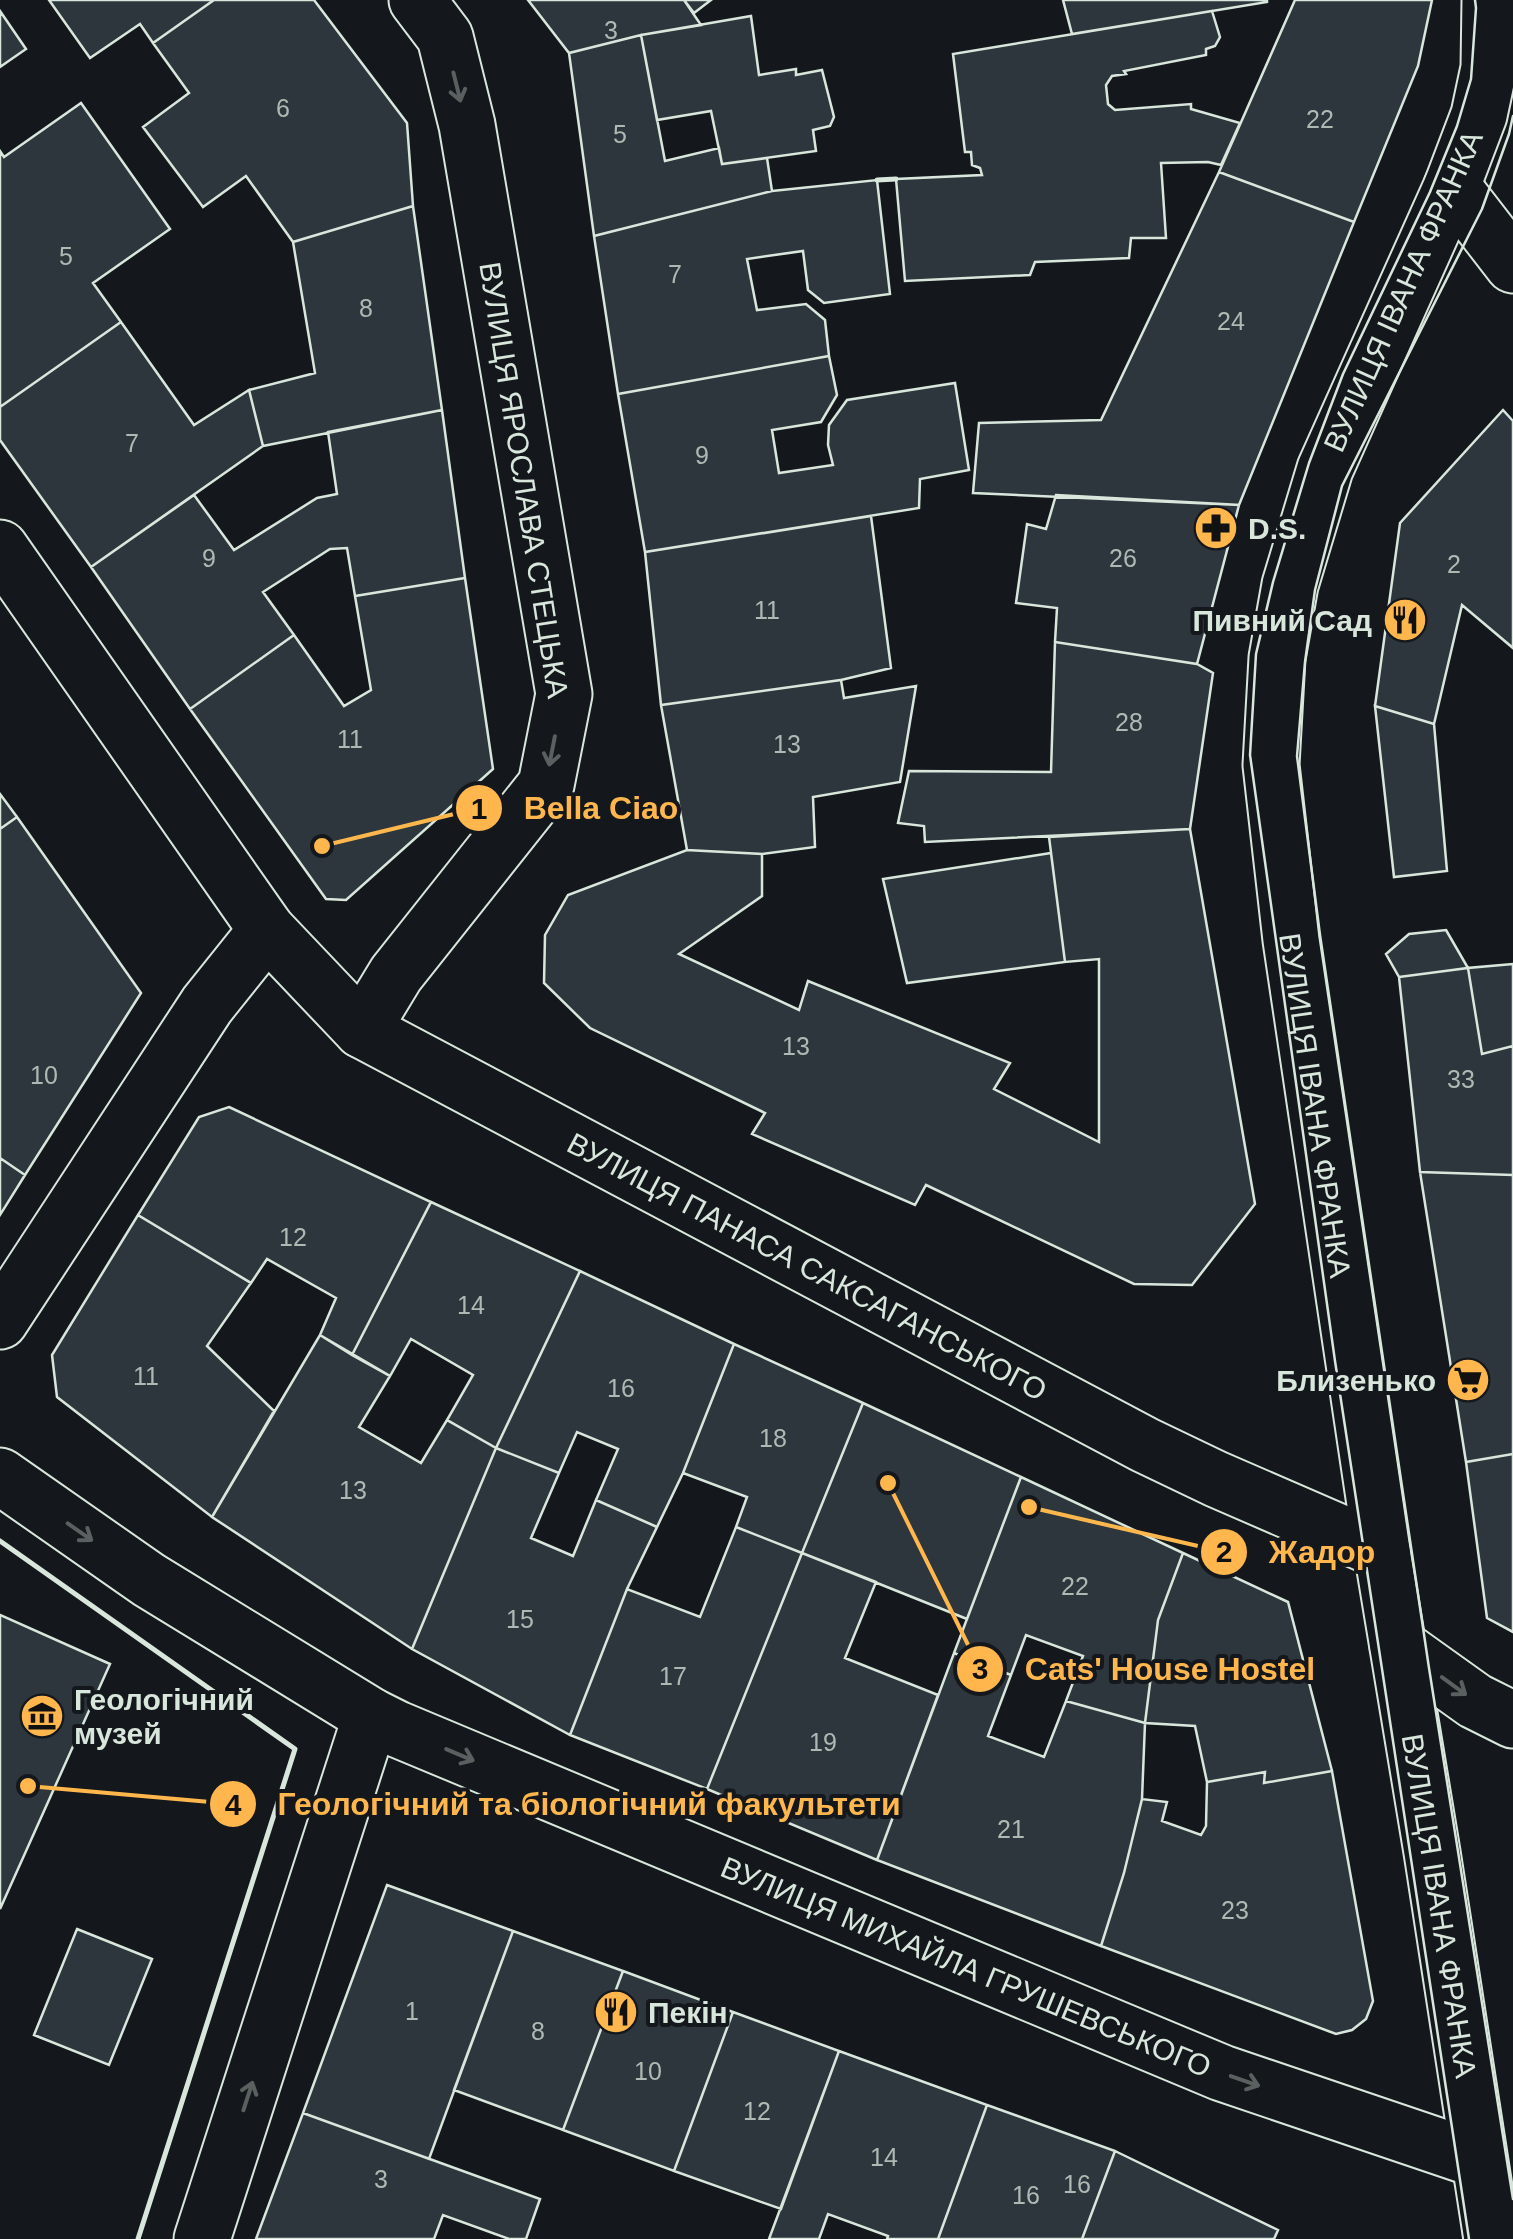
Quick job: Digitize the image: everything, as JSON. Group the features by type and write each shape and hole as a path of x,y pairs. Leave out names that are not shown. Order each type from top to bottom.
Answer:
{"street":[{"name":"ВУЛИЦЯ ЯРОСЛАВА СТЕЦЬКА","path":"362,1030 396,974 546,785 564,694 467,124 445,37 417,0"},
{"name":"ВУЛИЦЯ ІВАНА ФРАНКА","path":"1490,0 1489,68 1479,115 1452,186 1324,469 1290,585 1277,658 1271,765 1291,940 1382,1551 1492,2239"},
{"path":"1452,186 1513,265"},
{"name":"ВУЛИЦЯ ПАНАСА САКСАГАНСЬКОГО","path":"0,548 267,930 362,1030 1145,1445 1382,1551"},
{"path":"0,1321 207,1005 267,930"},
{"name":"ВУЛИЦЯ МИХАЙЛА ГРУШЕВСЬКОГО","path":"0,1476 148,1580 371,1716 1222,2073 1479,2160"},
{"path":"1398,1646 1475,1701 1513,1720"},
{"path":"202,2239 371,1716"}],"building":[{"path":"49,0 214,0 153,43 140,24 90,58"},
{"path":"214,0 314,0 407,123 413,206 293,242 246,176 203,207 143,127 189,93 153,43"},
{"path":"528,0 684,0 701,25 569,53"},
{"path":"684,0 711,0 694,13"},
{"path":"1063,0 1267,0 1267,2 1072,34"},
{"path":"1295,0 1432,0 1418,66 1354,222 1219,172"},
{"path":"0,11 26,49 0,67"},
{"path":"1212,11 1220,37 1215,46 1206,49 1206,55 1124,71 1126,74 1112,76 1106,85 1108,104 1115,110 1191,104 1191,109 1240,123 1221,165 1161,163 1166,238 1131,238 1129,258 1035,262 1030,275 905,281 896,179 982,175 980,168 972,165 971,152 965,152 953,54"},
{"path":"751,16 759,75 796,69 796,75 822,70 834,117 830,126 813,130 816,151 722,164 711,111 657,120 641,35"},
{"path":"641,35 665,161 719,148 722,164 767,158 772,191 594,236 569,53"},
{"path":"81,103 170,229 93,283 121,322 0,407 0,151 4,157"},
{"path":"1219,172 1354,222 1239,505 973,493 979,423 1101,420"},
{"path":"877,180 890,294 824,303 808,290 803,251 747,259 757,310 806,304 825,320 829,356 618,394 594,236 772,191"},
{"path":"877,180 890,294 824,303 808,290 803,251 747,259 757,310 806,304 825,320 829,356 618,394 594,236 772,191"},
{"path":"413,206 442,410 263,446 249,390 315,373 293,242"},
{"path":"121,322 194,425 249,390 263,446 91,567 0,440 0,407"},
{"path":"829,356 837,395 821,422 772,430 779,473 833,465 829,425 847,400 955,383 969,470 920,479 919,508 645,552 618,394"},
{"path":"442,410 465,578 355,596 347,548 330,549 263,592 294,635 190,709 91,567 194,495 234,550 317,498 337,494 328,432"},
{"path":"1503,410 1513,421 1513,648 1462,605 1434,724 1375,706 1400,523"},
{"path":"1056,495 1239,505 1197,664 1055,642 1057,608 1016,603 1027,524 1046,529"},
{"path":"871,516 891,668 841,680 661,705 645,552"},
{"path":"465,578 493,769 346,900 326,899 190,709 294,635 344,706 371,690 355,596"},
{"path":"1055,642 1197,664 1213,673 1190,829 925,842 924,826 898,823 909,771 1051,772"},
{"path":"841,680 844,698 916,686 900,782 813,797 815,847 762,854 687,850 661,705"},
{"path":"1375,706 1434,724 1447,871 1394,877"},
{"path":"0,794 17,817 0,829"},
{"path":"17,817 141,993 25,1175 0,1158 0,829"},
{"path":"1190,829 1255,1204 1192,1285 1134,1284 926,1185 915,1205 752,1134 765,1113 590,1028 544,983 545,935 568,895 687,850 762,854 762,896 679,954 799,1010 808,981 1010,1063 994,1089 1099,1142 1099,959 1065,962 1049,837"},
{"path":"1051,853 1065,962 907,983 883,879"},
{"path":"1446,930 1468,968 1399,977 1386,954 1409,934"},
{"path":"1513,964 1513,1046 1482,1054 1468,968"},
{"path":"1468,968 1482,1054 1513,1046 1513,1175 1420,1172 1399,977"},
{"path":"229,1107 431,1202 352,1355 320,1335 336,1298 267,1259 251,1283 138,1215 199,1117"},
{"path":"0,1158 25,1175 0,1215"},
{"path":"1420,1172 1513,1175 1513,1454 1466,1462"},
{"path":"431,1202 580,1271 496,1448 447,1420 473,1375 411,1339 390,1376 352,1355"},
{"path":"138,1215 251,1283 207,1346 274,1411 212,1517 57,1397 52,1355"},
{"path":"580,1271 734,1344 683,1473 657,1527 596,1500 618,1449 577,1432 559,1473 496,1448"},
{"path":"320,1335 390,1376 359,1427 421,1463 447,1420 496,1448 412,1649 212,1517"},
{"path":"734,1344 863,1403 802,1553 736,1527 747,1497 683,1473"},
{"path":"863,1403 1021,1477 967,1619 802,1553"},
{"path":"496,1448 559,1473 531,1538 573,1556 596,1500 657,1527 627,1589 570,1735 412,1649"},
{"path":"1513,1454 1513,1632 1487,1618 1466,1462"},
{"path":"1021,1477 1183,1553 1158,1620 1145,1723 1066,1701 1083,1656 1026,1635 1011,1675 954,1653"},
{"path":"736,1527 802,1553 707,1789 570,1735 627,1589 700,1617"},
{"path":"802,1553 876,1582 845,1658 938,1695 877,1860 707,1789"},
{"path":"1183,1553 1288,1602 1332,1771 1264,1783 1265,1772 1207,1782 1195,1726 1145,1723 1158,1620"},
{"path":"0,1615 110,1664 0,1909"},
{"path":"0,1615 110,1664 0,1909"},
{"path":"954,1653 1011,1675 988,1736 1044,1757 1066,1701 1145,1723 1142,1799 1101,1946 877,1860"},
{"path":"1332,1771 1373,2001 1366,2019 1352,2030 1336,2034 1101,1946 1142,1799 1167,1802 1162,1821 1201,1835 1206,1826 1207,1782 1265,1772 1264,1783"},
{"path":"387,1885 513,1931 429,2159 303,2113"},
{"path":"77,1929 152,1959 109,2065 34,2035"},
{"path":"513,1931 623,1971 563,2130 454,2090"},
{"path":"623,1971 733,2012 674,2171 563,2130"},
{"path":"733,2012 839,2051 781,2209 674,2171"},
{"path":"839,2051 987,2105 938,2239 887,2239 888,2236 828,2214 819,2239 769,2239"},
{"path":"987,2105 1115,2151 1082,2239 938,2239"},
{"path":"303,2113 540,2199 526,2239 509,2239 443,2215 434,2239 256,2239"},
{"path":"1115,2151 1278,2230 1274,2239 1082,2239"}],"tram line":[{"path":"1469,2239 1335,1361 1250,755 1256,654 1273,582 1309,463 1343,374 1430,192 1457,126 1471,79 1475,0"},
{"path":"1513,116 1482,209 1342,486 1315,590 1297,756 1429,1668 1513,2199"}],"wall":[{"path":"877,180 896,179"},
{"path":"0,1541 295,1749 138,2239"}],"place":[{"name":"D.S.","path":"1216,528"},
{"name":"Пивний Сад","path":"1405,620"},
{"name":"Bella Ciao","path":"322,846"},
{"name":"Близенько","path":"1468,1380"},
{"name":"Cats' House Hostel","path":"888,1483"},
{"name":"Жадор","path":"1029,1507"},
{"name":"Геологічний музей","path":"42,1716"},
{"name":"Геологічний та біологічний факультети","path":"28,1786"},
{"name":"Пекін","path":"616,2012"}]}
